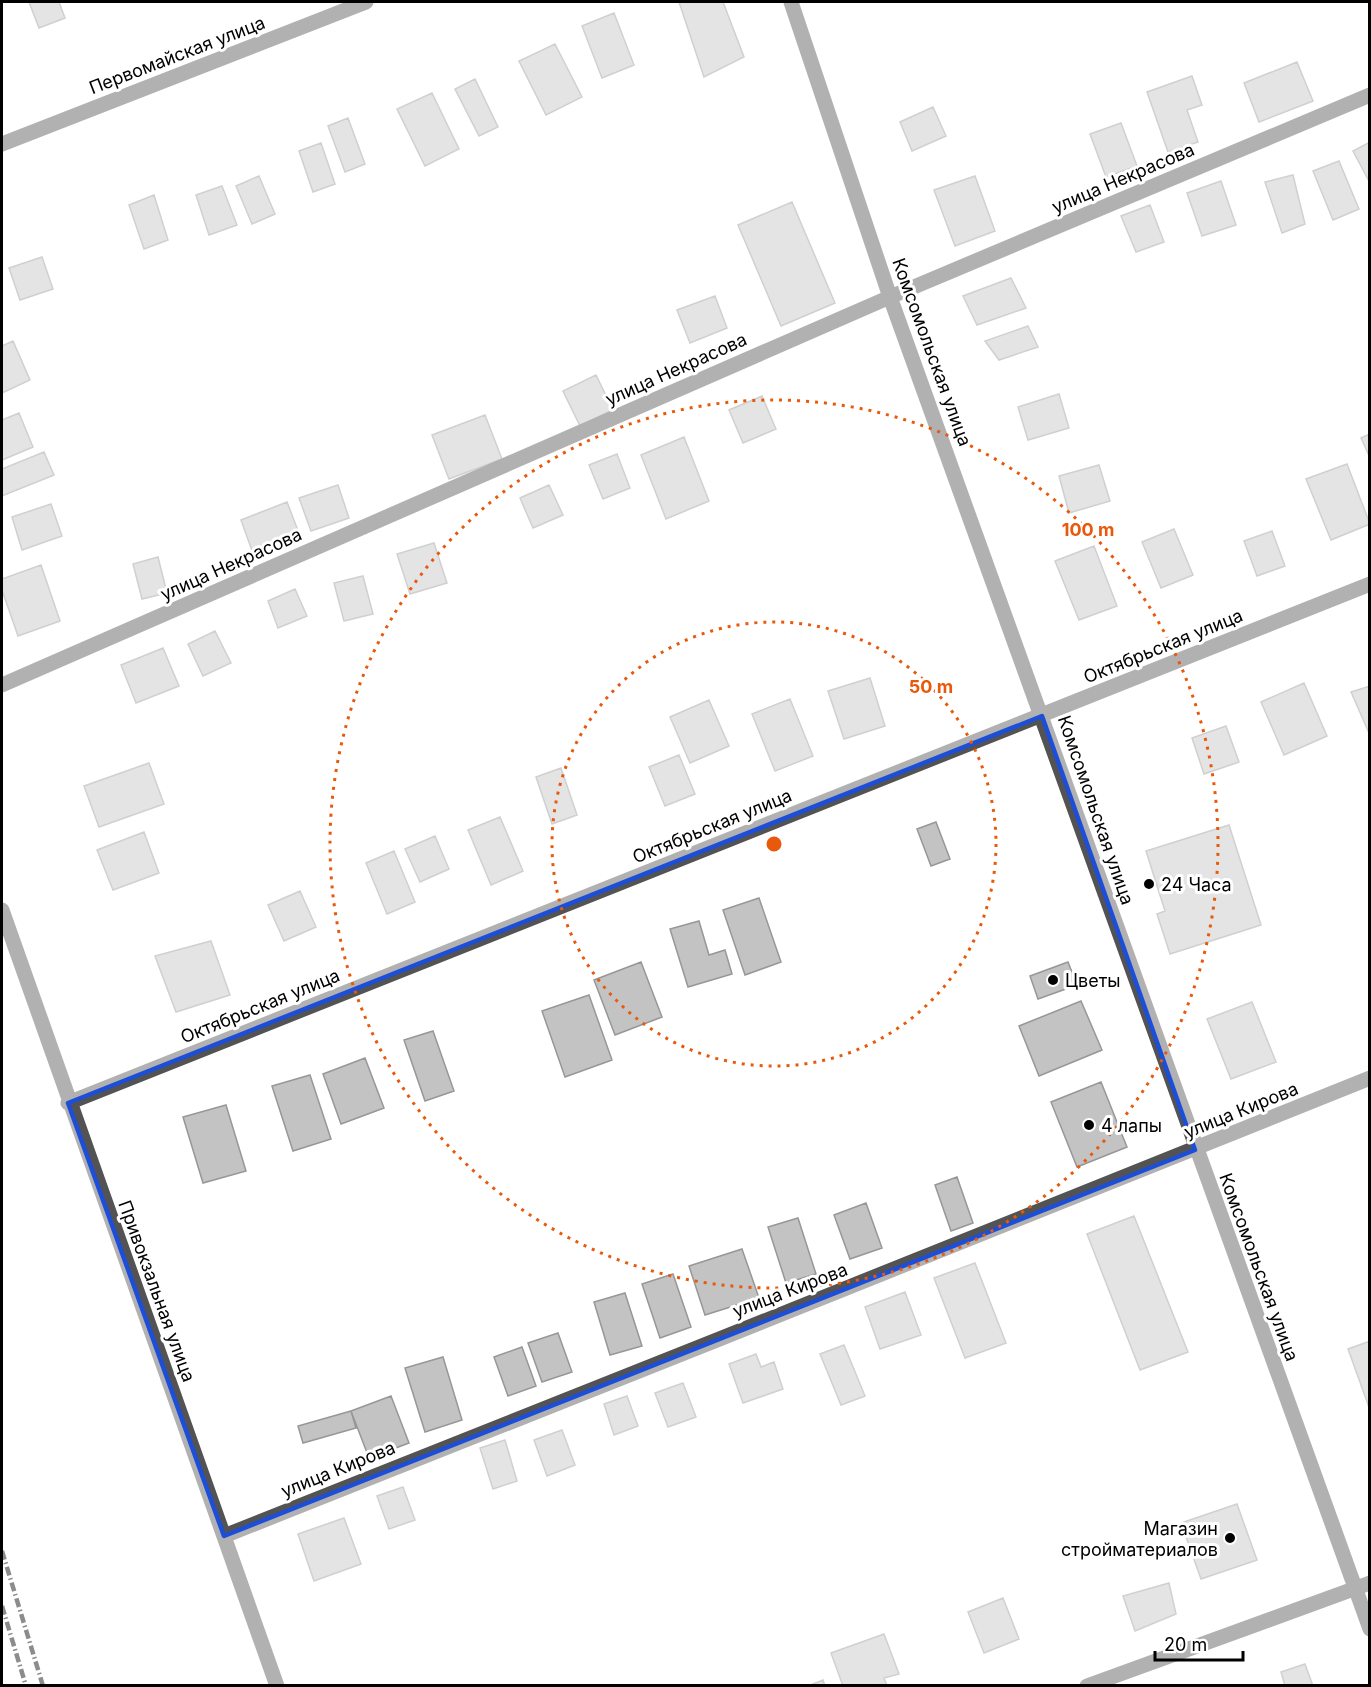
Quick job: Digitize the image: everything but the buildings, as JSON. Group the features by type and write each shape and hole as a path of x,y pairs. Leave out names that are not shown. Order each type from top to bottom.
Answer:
{"street":[{"name":"Первомайская улица","path":"2,144 366,2"},
{"name":"Комсомольская улица","path":"791,2 890,297 1042,716 1195,1150 1363,1586 1370,1629"},
{"name":"улица Некрасова","path":"2,685 890,297 1370,95"},
{"name":"Октябрьская улица","path":"68,1103 1370,584"},
{"name":"Привокзальная улица","path":"2,910 68,1103 277,1686"},
{"name":"улица Кирова","path":"224,1536 1195,1150 1370,1078"},
{"path":"1087,1686 1363,1586"}],"highlighted area":[{"path":"1042,716 1195,1150 224,1536 68,1103"}],"railway":[{"path":"2,1551 43,1686"},
{"path":"2,1606 26,1686"}],"place":[{"name":"24 Часа","path":"1149,884"},
{"name":"Цветы","path":"1053,980"},
{"name":"4 лапы","path":"1089,1125"},
{"name":"Магазин стройматериалов","path":"1230,1538"}]}
